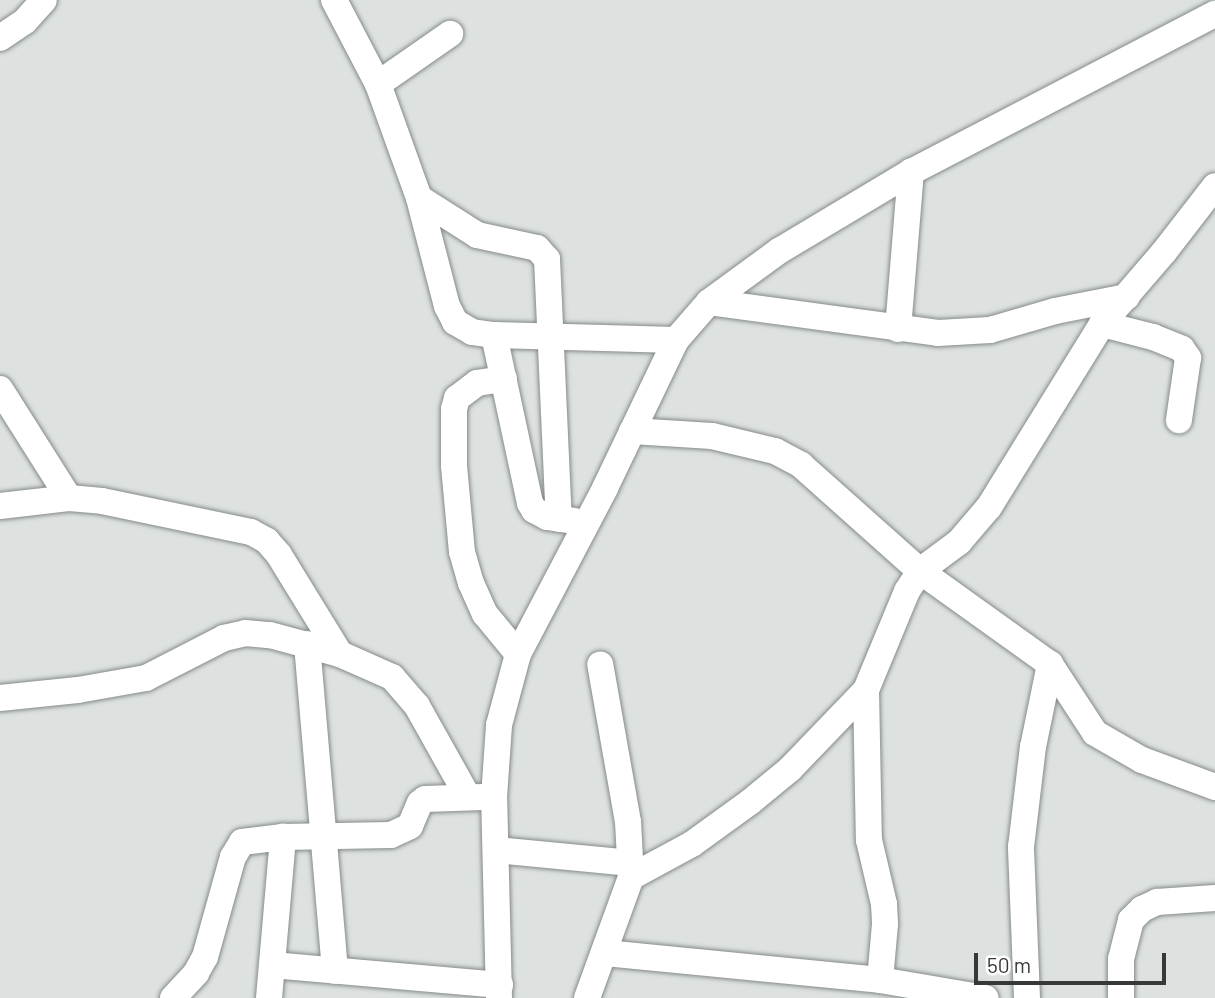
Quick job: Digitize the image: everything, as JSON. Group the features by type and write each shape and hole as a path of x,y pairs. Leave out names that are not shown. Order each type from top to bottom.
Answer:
{"street":[{"path":"0,38 25,21 44,0"},
{"path":"334,0 379,84 419,198 450,314 462,329 494,335 550,339 676,340"},
{"path":"272,965 499,991 494,797 499,726 518,654 587,523 676,340 709,302 779,251 911,172 1215,14"},
{"path":"379,84 450,34"},
{"path":"898,329 911,172"},
{"path":"496,850 631,870 692,844 790,769 866,690 907,591 920,571 959,542 989,507 1102,324 1127,297 1215,186"},
{"path":"419,198 477,235 544,253 547,259 559,519"},
{"path":"709,302 938,333 990,330 1055,311 1127,297"},
{"path":"1102,324 1153,337 1182,349 1188,358 1179,419"},
{"path":"494,335 530,503 540,514 587,523"},
{"path":"504,379 477,383 457,398 454,409 454,466 462,552 471,583 485,614 518,654"},
{"path":"0,389 69,498"},
{"path":"632,430 712,436 775,452 801,465 920,571 1050,664 1095,733 1142,760 1215,786"},
{"path":"0,506 69,498 231,526 267,541 279,555 340,654"},
{"path":"0,698 78,690 146,678 224,638 245,633 307,644 379,669 398,682 417,706 468,797"},
{"path":"307,644 335,971"},
{"path":"587,998 631,870 628,822 600,664"},
{"path":"1027,998 1021,847 1033,747 1050,664"},
{"path":"866,690 869,840 884,904 885,924 880,980"},
{"path":"173,998 196,973 212,939 237,847 251,838 399,833 410,826 420,803 425,799 494,797"},
{"path":"268,998 284,837"},
{"path":"1121,998 1121,959 1131,920 1142,909 1157,902 1215,898"},
{"path":"604,953 880,980 985,998"}]}
